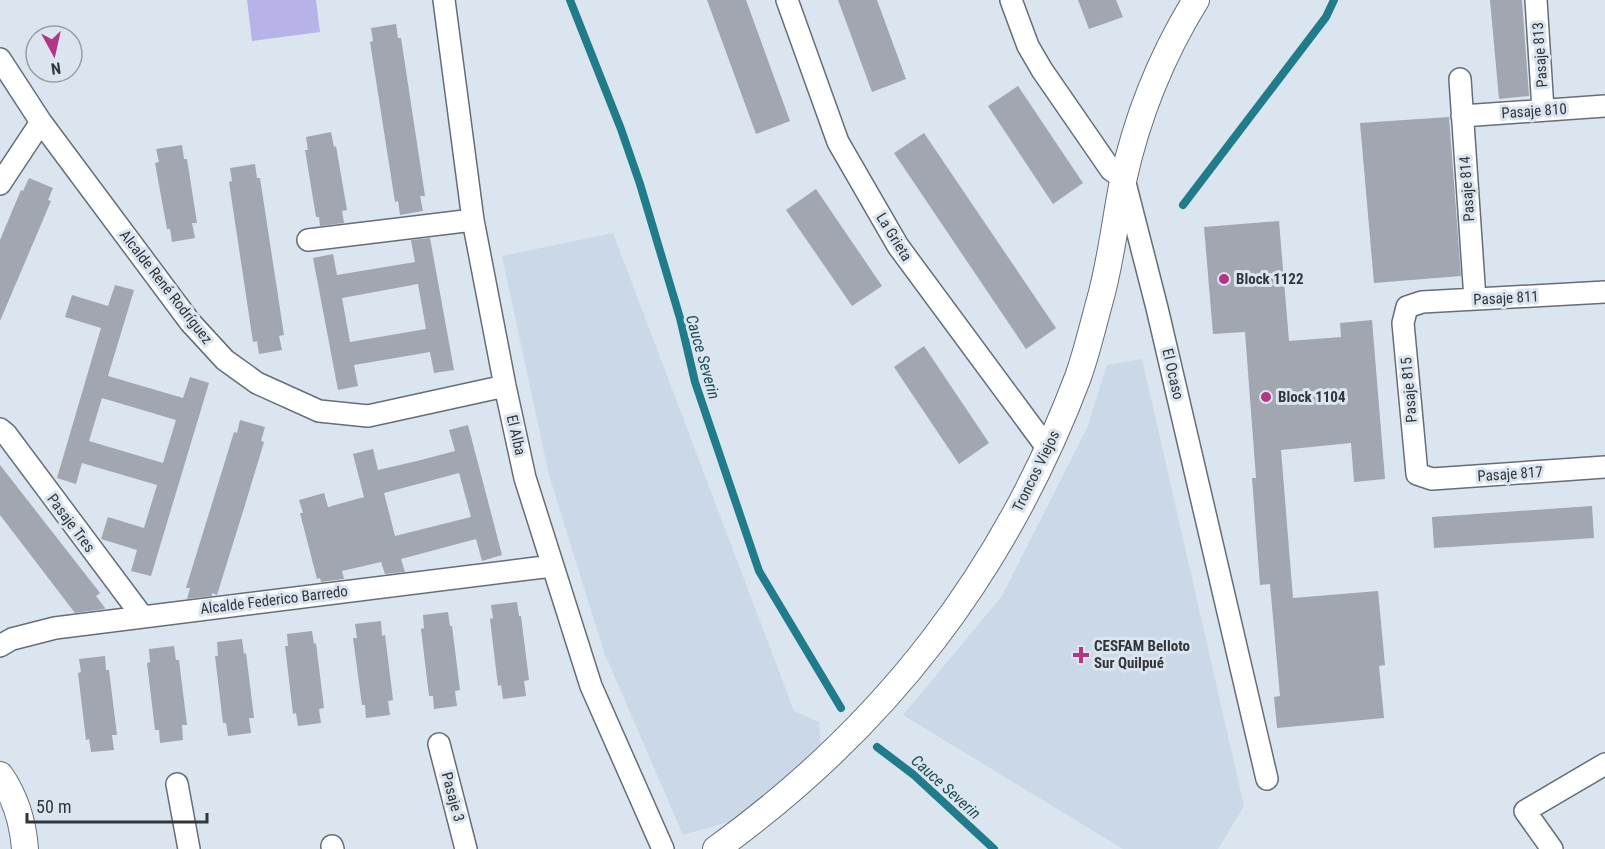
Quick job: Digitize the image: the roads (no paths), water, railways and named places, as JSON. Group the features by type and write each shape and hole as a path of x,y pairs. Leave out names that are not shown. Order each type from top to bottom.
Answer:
{"street":[{"name":"El Alba","path":"444,0 473,220 525,478 591,686 663,849"},
{"name":"La Grieta","path":"787,0 838,142 887,228 905,256 1048,449"},
{"path":"1011,0 1028,46 1041,70 1111,170 1124,179"},
{"name":"Troncos Viejos","path":"716,849 760,817 836,751 885,701 924,654 959,606 992,556 1022,503 1048,449 1082,364 1104,287 1124,179 1147,99 1182,22 1196,0"},
{"name":"Pasaje 813","path":"1536,0 1543,110"},
{"name":"Alcalde René Rodríguez","path":"0,59 41,122 190,322 225,360 257,383 319,411 368,416 505,386"},
{"name":"Pasaje 814","path":"1460,79 1475,299"},
{"name":"Pasaje 810","path":"1462,116 1605,106"},
{"path":"0,184 41,122"},
{"name":"El Ocaso","path":"1124,179 1157,308 1267,779"},
{"path":"308,240 473,220"},
{"name":"Pasaje 811","path":"1407,307 1422,302 1605,292"},
{"name":"Pasaje 815","path":"1407,307 1403,323 1416,474"},
{"name":"Pasaje Tres","path":"0,429 142,616"},
{"name":"Pasaje 817","path":"1416,474 1432,479 1605,467"},
{"name":"Alcalde Federico Barredo","path":"0,646 12,639 56,628 552,566"},
{"name":"Pasaje 3","path":"439,744 466,849"},
{"path":"1552,849 1525,812 1605,764"},
{"path":"0,775 9,788 23,822 25,849"},
{"path":"177,784 189,849"}],"waterway":[{"name":"Cauce Severin","path":"570,0 640,184 680,318 695,382 759,571 841,708"},
{"path":"1183,205 1326,17 1334,0"},
{"name":"Cauce Severin","path":"877,747 914,775 994,849"}],"place":[{"name":"Block 1122","path":"1224,279"},
{"name":"Block 1104","path":"1266,397"},
{"name":"CESFAM Belloto Sur Quilpué","path":"1081,655"}]}
